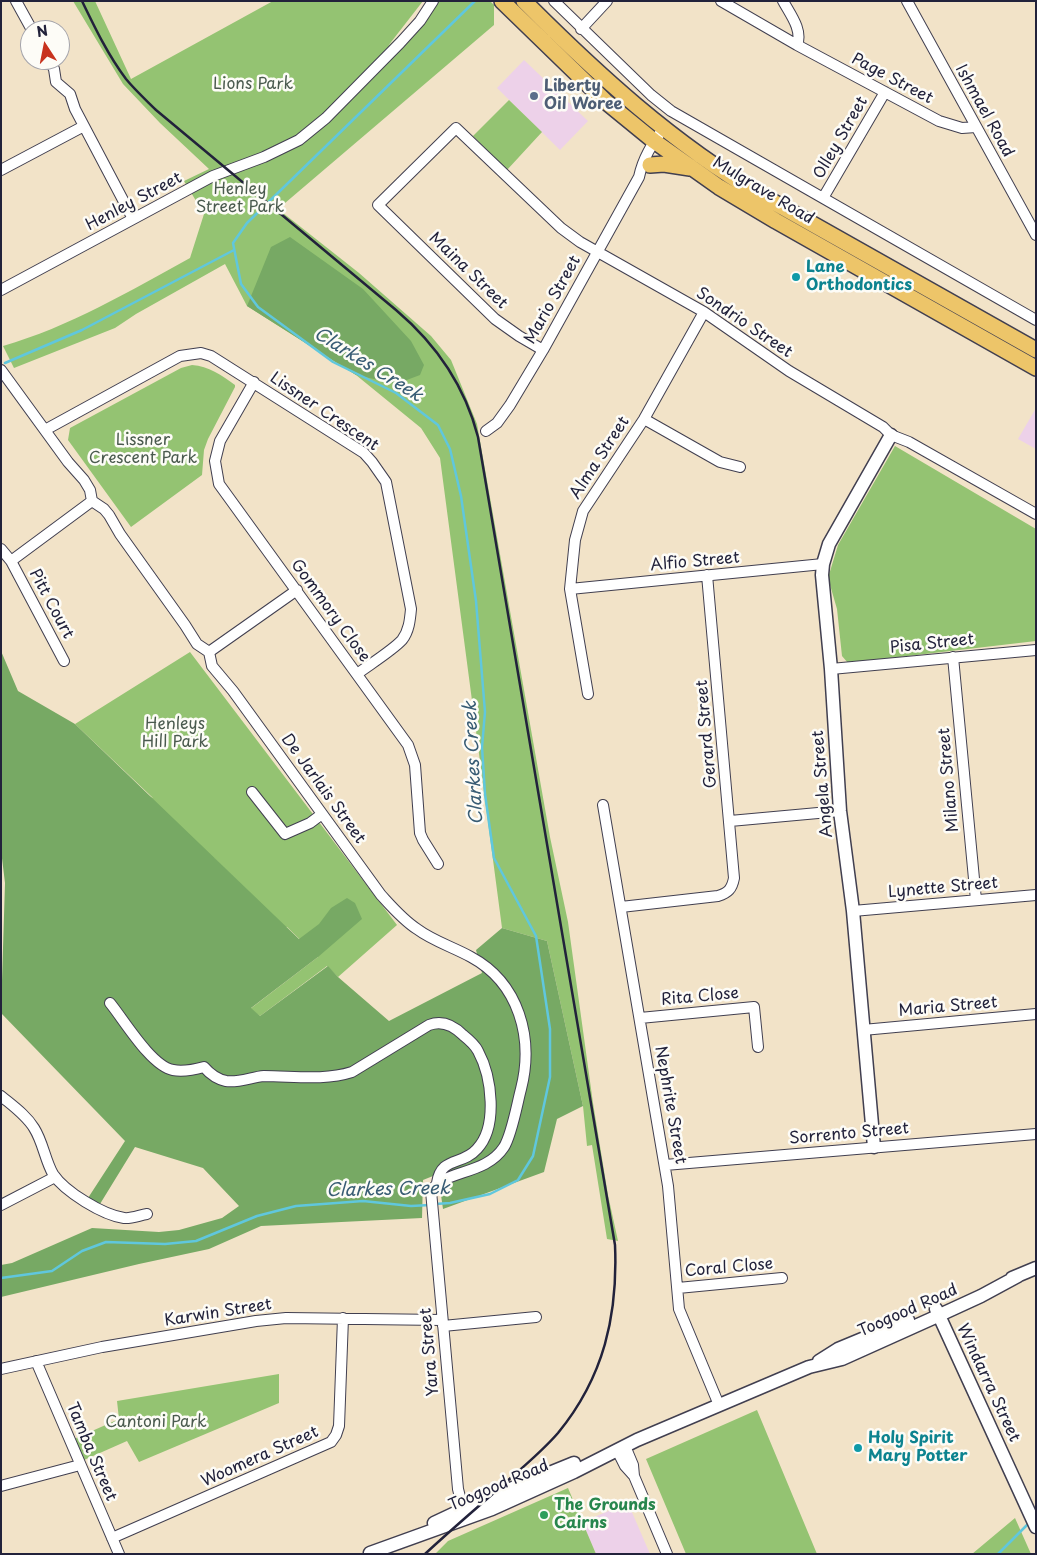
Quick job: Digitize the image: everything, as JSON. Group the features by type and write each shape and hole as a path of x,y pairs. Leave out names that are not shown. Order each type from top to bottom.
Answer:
{"main road":[{"name":"Mulgrave Road","path":"502,1 593,90 662,138 1036,350"},
{"name":"Mulgrave Road","path":"524,1 692,168 719,187 769,217 1036,368"},
{"path":"650,165 664,164 692,168"}],"street":[{"path":"16,1 26,20"},
{"name":"Henley Street","path":"1,290 220,173 264,157 299,140 326,118 400,43 420,20 433,1"},
{"name":"Mulgrave Road","path":"554,1 651,95 671,111 1036,320"},
{"path":"581,29 608,1"},
{"name":"Page Street","path":"722,1 797,45 947,124 962,128 976,127"},
{"path":"783,1 798,32 799,39 797,45"},
{"name":"Ishmael Road","path":"906,1 1036,234"},
{"path":"54,70 56,82 70,94 75,109 133,219"},
{"name":"Olley Street","path":"823,198 884,92"},
{"path":"1,170 84,126"},
{"name":"Maina Street","path":"456,128 378,205 495,318 519,336 543,350"},
{"name":"Sondrio Street","path":"456,128 566,231 596,252 704,312 789,371 883,427 891,435 909,442 1036,514"},
{"name":"Mario Street","path":"638,177 650,165 662,138"},
{"name":"Mario Street","path":"486,431 497,423 510,405 543,350 638,177 641,165 662,138"},
{"name":"Alma Street","path":"588,694 570,589 575,540 583,510 644,419 704,312"},
{"name":"Lissner Crescent","path":"45,430 180,356 201,353 211,356 254,382 364,454 376,466 386,482 411,609 407,632 401,640 357,674"},
{"name":"De Jarlais Street","path":"1,370 90,490 92,501 104,509 185,625 192,638 209,652 212,666 233,691 365,874 395,910 422,933 472,957 494,973 512,996 522,1018 526,1049 525,1075 505,1146 498,1155 481,1167 433,1190"},
{"name":"Gommory Close","path":"254,382 220,441 215,461 219,484 408,745 415,764 420,833 438,864"},
{"path":"644,419 720,462 740,467"},
{"name":"Angela Street","path":"874,1147 853,911 840,811 831,669 822,575 829,544 891,435"},
{"name":"Pitt Court","path":"11,561 92,501"},
{"name":"Pitt Court","path":"1,549 11,561 64,661"},
{"name":"Alfio Street","path":"570,589 823,564"},
{"name":"Gerard Street","path":"621,906 718,896 730,890 734,878 708,575"},
{"path":"209,652 297,590"},
{"name":"Pisa Street","path":"831,669 1036,650"},
{"name":"Milano Street","path":"953,657 976,900"},
{"path":"252,792 285,834 310,823 322,814"},
{"name":"Nephrite Street","path":"603,805 665,1165 679,1309 719,1406"},
{"path":"730,821 840,811"},
{"name":"Lynette Street","path":"853,911 1036,895"},
{"path":"110,1003 153,1058 166,1068 183,1071 204,1067 212,1076 227,1082 262,1076 322,1077 342,1075 352,1072 429,1025 440,1022 454,1027 478,1050 490,1089 490,1122 487,1134 472,1154 443,1166 438,1174 433,1190"},
{"name":"Rita Close","path":"640,1018 754,1007 758,1047"},
{"name":"Maria Street","path":"864,1030 1036,1014"},
{"path":"1,1096 20,1112 35,1130 55,1176 70,1190 100,1209 126,1218 147,1214"},
{"name":"Sorrento Street","path":"665,1165 1036,1134"},
{"path":"1,1205 55,1176"},
{"name":"Yara Street","path":"433,1190 432,1214 458,1490 465,1513"},
{"path":"949,1336 954,1314 1004,1290 1036,1269"},
{"name":"Toogood Road","path":"370,1553 465,1513 513,1500 620,1447 809,1368 842,1359 900,1333 979,1289 1036,1269"},
{"name":"Coral Close","path":"678,1288 782,1278"},
{"name":"Toogood Road","path":"809,1368 838,1349 937,1312"},
{"name":"Windarra Street","path":"937,1312 1036,1526"},
{"name":"Karwin Street","path":"1,1368 102,1347 256,1321 286,1318 343,1318 442,1323 536,1317"},
{"name":"Woomera Street","path":"112,1538 332,1442 339,1426 343,1318"},
{"path":"900,1333 926,1329 935,1330 940,1335 986,1419"},
{"name":"Tamba Street","path":"36,1361 119,1554"},
{"path":"620,1447 634,1465 634,1476 667,1554"},
{"path":"1,1486 80,1464"}],"shaded area":[{"path":"524,60 588,121 560,150 497,88"},
{"path":"1036,408 1036,449 1018,439"},
{"path":"628,1503 650,1554 596,1554 582,1522"}],"green space":[{"path":"73,1 95,1 131,79 273,1 423,1 388,46 436,1 490,1 494,5 494,25 278,209 359,273 431,336 451,360 477,424 550,837 568,922 593,1103 608,1195 618,1241 607,1239 592,1145 587,1146 583,1106 547,941 502,928 440,458 421,428 356,375 247,306 225,264 136,314 115,328 14,368 3,346 75,319 190,258 204,214 184,181 209,169 160,123 123,84"},
{"path":"509,100 542,132 507,170 473,136"},
{"path":"290,237 363,289 411,341 424,365 420,375 396,384 356,375 247,306 271,247"},
{"name":"Lissner Crescent Park","path":"192,365 209,369 235,385 208,439 204,450 202,475 131,527 68,440 70,428 181,368"},
{"path":"895,446 1036,529 1036,641 848,663 842,656 837,609 828,578 838,545"},
{"path":"1,651 18,691 75,724 299,939 319,924 331,908 347,898 355,903 362,919 318,957 251,1008 260,1016 328,966 389,1021 482,973 476,950 502,928 547,941 583,1106 557,1119 544,1172 443,1209 438,1174 423,1180 422,1218 261,1226 209,1249 1,1297 1,1265 12,1263 92,1228 159,1232 179,1230 222,1218 239,1206 203,1168 135,1147 100,1204 88,1198 125,1141 1,1013 5,883 1,850"},
{"name":"Henleys Hill Park","path":"190,652 397,925 338,977 327,966 260,1016 250,1009 318,957 287,927 284,927 214,858 1,850 1,727 153,798 75,724"},
{"name":"Cantoni Park","path":"279,1374 279,1403 139,1462 127,1441 84,1460 74,1439 119,1419 117,1401"},
{"path":"757,1410 817,1554 686,1554 646,1459"},
{"name":"The Grounds Cairns","path":"568,1488 596,1554 435,1554 448,1541"},
{"path":"1015,1518 1031,1554 972,1554"}],"waterway":[{"name":"Clarkes Creek","path":"435,1204 450,1203 490,1194 518,1180 533,1156 550,1077 550,1029 536,936 494,858 485,794 482,747 485,712 476,601 461,496 450,449 438,425 396,393 333,362 258,307 241,284 233,243 247,223 475,1"},
{"path":"5,363 82,330 234,250"},
{"name":"Clarkes Creek","path":"1,1278 52,1271 82,1251 106,1242 165,1244 196,1241 257,1216 296,1206 363,1201 411,1206 430,1205"},
{"path":"998,1554 1029,1523"}],"railway":[{"path":"82,1 113,60 126,79 144,99 396,310 424,337 457,383 478,437 615,1245 614,1296 605,1344 587,1390 574,1412 558,1433 542,1449 425,1554"}],"place":[{"name":"Liberty Oil Woree","path":"534,96"},
{"name":"Lane Orthodontics","path":"796,277"},
{"name":"Holy Spirit Mary Potter","path":"858,1448"},
{"name":"The Grounds Cairns","path":"544,1515"}],"park label":[{"name":"Lions Park","path":"253,85"},
{"name":"Henley Street Park","path":"240,199"}]}
